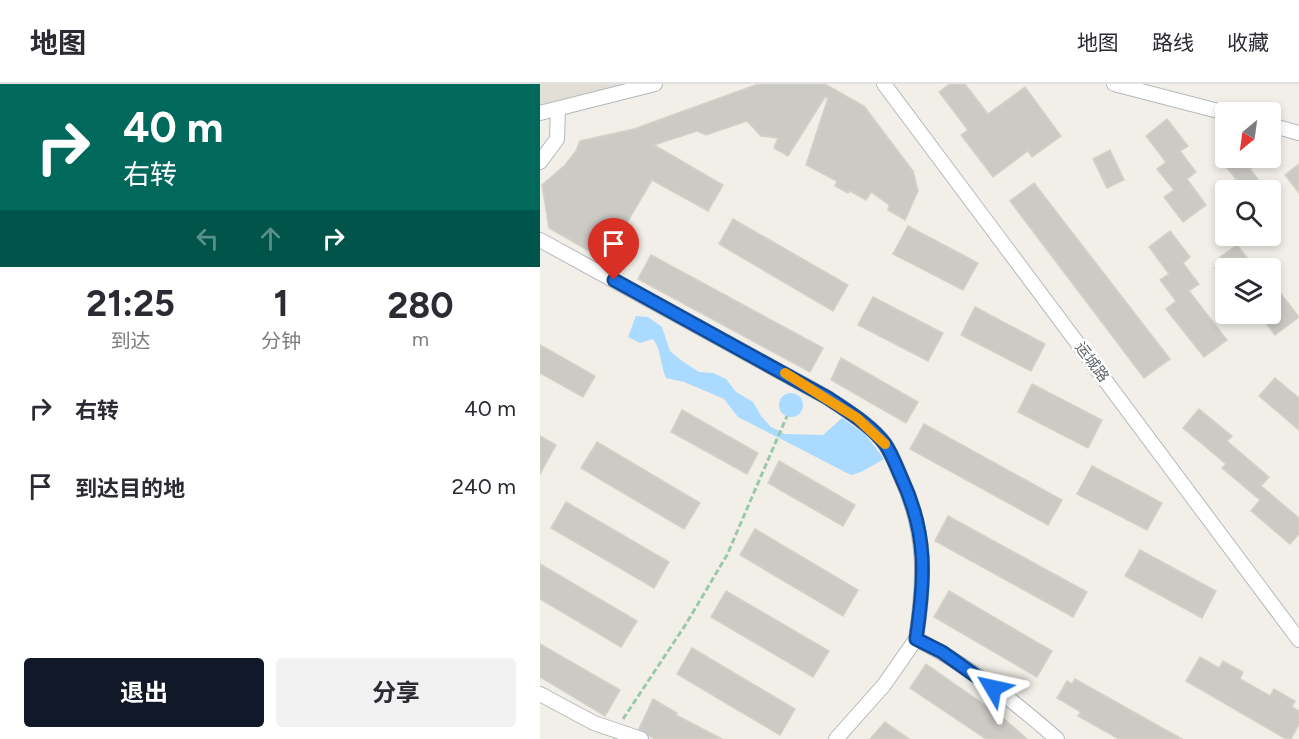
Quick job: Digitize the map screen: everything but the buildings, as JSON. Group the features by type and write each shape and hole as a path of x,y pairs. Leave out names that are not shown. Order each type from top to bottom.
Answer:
{"street":[{"path":"540,113 655,84"},
{"name":"运城路","path":"885,84 1299,640"},
{"path":"1114,84 1215,110"},
{"path":"540,162 557,139 558,109"},
{"path":"1281,128 1299,133"},
{"path":"540,240 828,398 857,418 885,444 910,497 917,516 922,542 924,579 916,639 884,685 836,739"},
{"path":"916,639 942,652 979,677 1057,739"},
{"path":"540,694 594,723 641,739"}],"path":[{"path":"616,729 686,624 727,555 787,416"}],"shaded area":[{"path":"540,84 627,84 540,106"}],"water":[{"path":"636,316 648,317 662,327 670,351 682,361 699,372 713,373 726,379 736,392 753,402 771,427 785,434 823,435 842,418 865,434 884,459 851,475 738,417 724,399 684,382 666,378 653,339 640,343 628,337"},
{"path":"791,393 799,397 803,405 799,413 791,417 783,413 779,405 783,397"}],"slow traffic":[{"path":"785,373 857,418 885,444"}],"route":[{"path":"614,280 828,398 857,418 885,444 910,497 917,516 922,542 924,579 916,639 942,652 993,688"}]}
